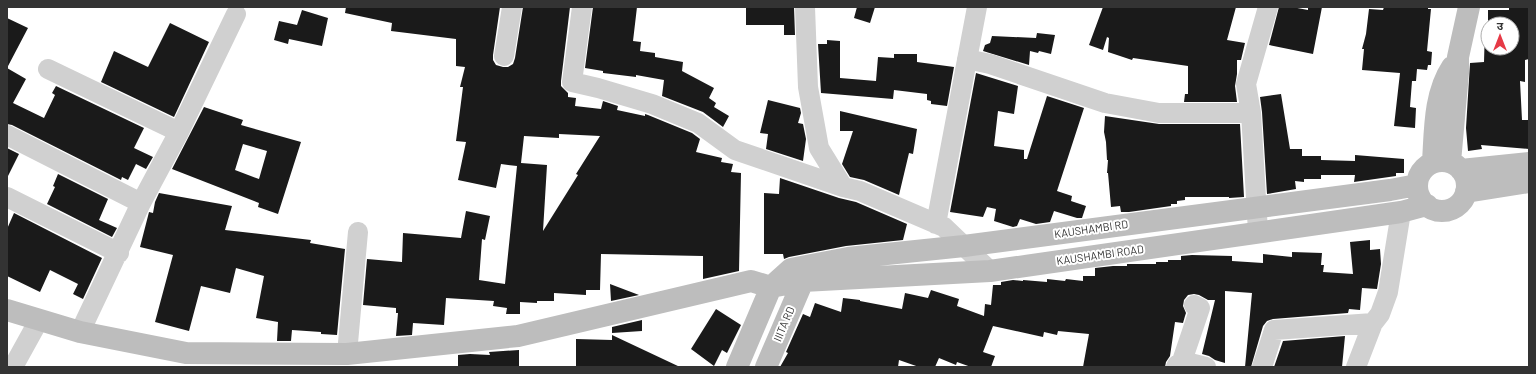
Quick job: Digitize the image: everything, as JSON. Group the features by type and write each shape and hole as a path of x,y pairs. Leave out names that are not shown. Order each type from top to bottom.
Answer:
{"main road":[{"path":"1469,7 1458,57 1447,73 1439,96 1435,134 1448,165 1465,177 1467,185 1466,192 1459,204 1447,210 1433,209 1427,206 1418,193 1417,185 1420,174 1424,169 1448,165 1529,163"},
{"path":"1466,192 1529,182"},
{"name":"KAUSHAMBI RD","path":"771,287 790,269 848,258 964,246 1390,190 1417,185"},
{"name":"KAUSHAMBI ROAD","path":"771,287 803,281 990,271 1401,212 1427,206"},
{"path":"7,310 80,332 186,353 347,354 518,336 751,281 771,287 738,367"},
{"name":"IIITA RD","path":"766,367 803,281"}],"street":[{"path":"504,56 512,7"},
{"path":"582,7 572,82 652,104 698,123 735,150 843,187 860,191 944,227 990,271"},
{"path":"805,7 808,87 819,148 843,187"},
{"path":"936,224 977,7"},
{"path":"1258,232 1251,113 1246,84 1268,7"},
{"path":"80,332 119,253 141,203 180,132 236,14"},
{"path":"967,59 990,64 1105,103 1159,114 1251,113"},
{"path":"48,69 180,132"},
{"path":"7,135 141,203"},
{"path":"7,197 119,253"},
{"path":"1356,367 1374,323 1380,314 1388,292 1401,212"},
{"path":"347,354 358,232"},
{"path":"1194,305 1200,308 1179,364 1206,367"},
{"path":"13,367 39,320"},
{"path":"1262,367 1274,330 1374,323"}],"building":[{"path":"346,7 500,7 493,60 496,65 508,67 513,64 515,58 523,7 570,7 561,86 568,93 568,97 576,98 575,106 601,109 603,101 618,106 617,110 645,116 645,114 648,115 692,133 700,139 696,152 722,158 721,162 733,164 731,172 741,173 739,271 703,279 703,256 601,254 600,290 586,290 586,295 554,293 554,301 537,301 537,303 520,302 520,314 506,314 507,308 493,306 494,301 446,298 444,325 413,323 412,335 396,336 398,313 396,313 396,308 363,305 367,259 402,262 403,233 461,238 466,211 490,216 485,240 482,239 479,280 505,284 517,166 501,164 496,188 458,180 466,142 456,141 463,87 460,87 465,67 456,66 456,39 391,31 392,23 345,13","holes":["559,134 600,136 576,174 578,175 543,231 547,165 521,163 524,136 559,138"]},
{"path":"593,7 637,7 633,41 641,42 640,51 655,53 655,57 683,62 682,71 714,88 709,98 716,103 714,107 729,116 723,127 703,112 662,96 664,80 636,75 636,77 603,73 603,71 585,68"},
{"path":"746,7 794,7 795,35 784,35 784,25 746,25"},
{"path":"857,7 875,7 870,23 854,18"},
{"path":"1103,7 1236,7 1227,40 1245,43 1241,60 1237,60 1235,86 1237,102 1184,102 1185,94 1188,94 1188,66 1133,58 1132,60 1108,52 1109,38 1107,37 1103,50 1089,45"},
{"path":"1279,7 1292,7 1308,10 1308,7 1322,7 1313,54 1269,45"},
{"path":"1384,7 1428,7 1428,9 1431,9 1427,51 1432,52 1431,65 1428,65 1427,70 1417,69 1416,81 1412,81 1410,107 1416,108 1415,128 1394,126 1400,73 1362,70 1364,49 1362,49 1366,34 1369,9 1383,10"},
{"path":"1509,7 1529,7 1529,59 1525,60 1525,82 1520,81 1522,120 1529,120 1529,149 1481,145 1482,149 1468,151 1466,128 1470,63 1484,62 1484,56 1520,56 1520,16 1488,16 1488,10 1509,10"},
{"path":"302,10 328,18 322,46 289,39 288,44 274,40 279,21 297,25"},
{"path":"7,18 28,28 7,68"},
{"path":"170,23 209,42 174,117 101,82 114,51 148,67"},
{"path":"1037,33 1055,35 1051,54 1039,51 1038,53 1030,51 1029,65 983,51 985,45 990,43 992,36 1036,38"},
{"path":"827,40 840,41 840,78 876,81 878,57 894,58 894,54 917,54 917,62 954,67 947,106 931,104 931,101 927,100 927,94 894,90 893,99 821,93 818,44 827,44"},
{"path":"7,68 26,79 13,103 44,118 55,95 52,93 56,86 144,128 134,148 153,157 146,169 136,164 128,180 122,177 121,180 12,125 7,124"},
{"path":"976,73 1018,86 1014,114 998,111 994,146 1024,150 1024,159 1027,159 1047,96 1084,108 1057,191 1072,196 1071,201 1086,206 1082,218 1077,218 1054,211 1050,222 1036,224 1020,219 1017,226 1013,227 994,221 996,209 987,207 983,217 950,212"},
{"path":"1281,94 1290,149 1302,149 1302,156 1321,156 1321,160 1355,161 1355,155 1404,159 1404,173 1396,173 1396,176 1354,182 1355,175 1321,175 1321,179 1304,179 1304,182 1295,181 1296,189 1267,194 1260,97"},
{"path":"768,100 800,108 801,113 798,123 803,124 806,139 803,161 766,149 768,134 760,133"},
{"path":"204,107 243,120 241,125 301,142 278,214 258,207 259,203 172,169","holes":["243,144 267,151 259,179 235,170"]},
{"path":"840,111 917,129 913,154 909,153 899,195 864,180 850,177 842,164 853,131 840,131"},
{"path":"1105,116 1159,124 1240,124 1244,197 1185,197 1185,200 1177,201 1177,204 1171,204 1171,206 1129,212 1121,212 1120,206 1111,207 1107,173 1108,160 1104,132"},
{"path":"7,148 19,154 7,178"},
{"path":"58,174 108,199 99,220 117,228 112,237 47,204 55,187 53,186"},
{"path":"780,178 839,198 856,202 907,224 903,240 846,246 784,259 783,254 764,254 764,193 779,194"},
{"path":"159,193 232,206 225,230 311,240 310,243 345,249 337,335 321,334 321,332 292,330 291,341 277,341 278,322 256,318 264,276 236,268 230,293 201,286 189,331 155,322 173,255 140,247 149,212 153,213 155,202"},
{"path":"14,213 102,258 83,299 73,294 78,284 50,270 40,292 7,276 7,229"},
{"path":"1370,240 1370,250 1380,249 1381,264 1377,289 1362,288 1360,310 1349,309 1348,313 1273,319 1267,321 1263,326 1251,367 1245,367 1252,293 1225,291 1225,363 1202,354 1215,300 1208,300 1194,294 1188,295 1184,300 1183,306 1186,313 1183,323 1175,322 1170,356 1165,367 1083,367 1089,334 1058,331 1057,335 1044,332 1043,337 993,326 983,352 995,356 991,367 971,367 957,362 956,365 939,358 935,367 919,367 899,360 898,367 780,367 788,353 786,352 803,314 810,317 815,303 841,312 843,298 902,309 905,293 928,298 931,290 959,299 957,306 984,316 985,304 991,305 993,285 1001,285 1001,282 1023,280 1047,282 1047,279 1083,281 1083,276 1095,276 1095,268 1127,266 1127,264 1156,264 1156,262 1168,262 1168,260 1181,260 1181,256 1232,256 1232,261 1263,263 1263,254 1292,257 1292,252 1322,253 1321,265 1324,265 1323,272 1353,274 1350,242"},
{"path":"610,284 639,295 611,301"},
{"path":"716,309 741,325 727,353 722,350 714,366 691,349"},
{"path":"642,320 642,331 612,333 612,327"},
{"path":"612,335 680,367 576,367 576,339 612,340"},
{"path":"1345,336 1342,367 1274,367 1283,341"},
{"path":"519,350 519,367 458,367 458,355 490,355 489,352"}]}
